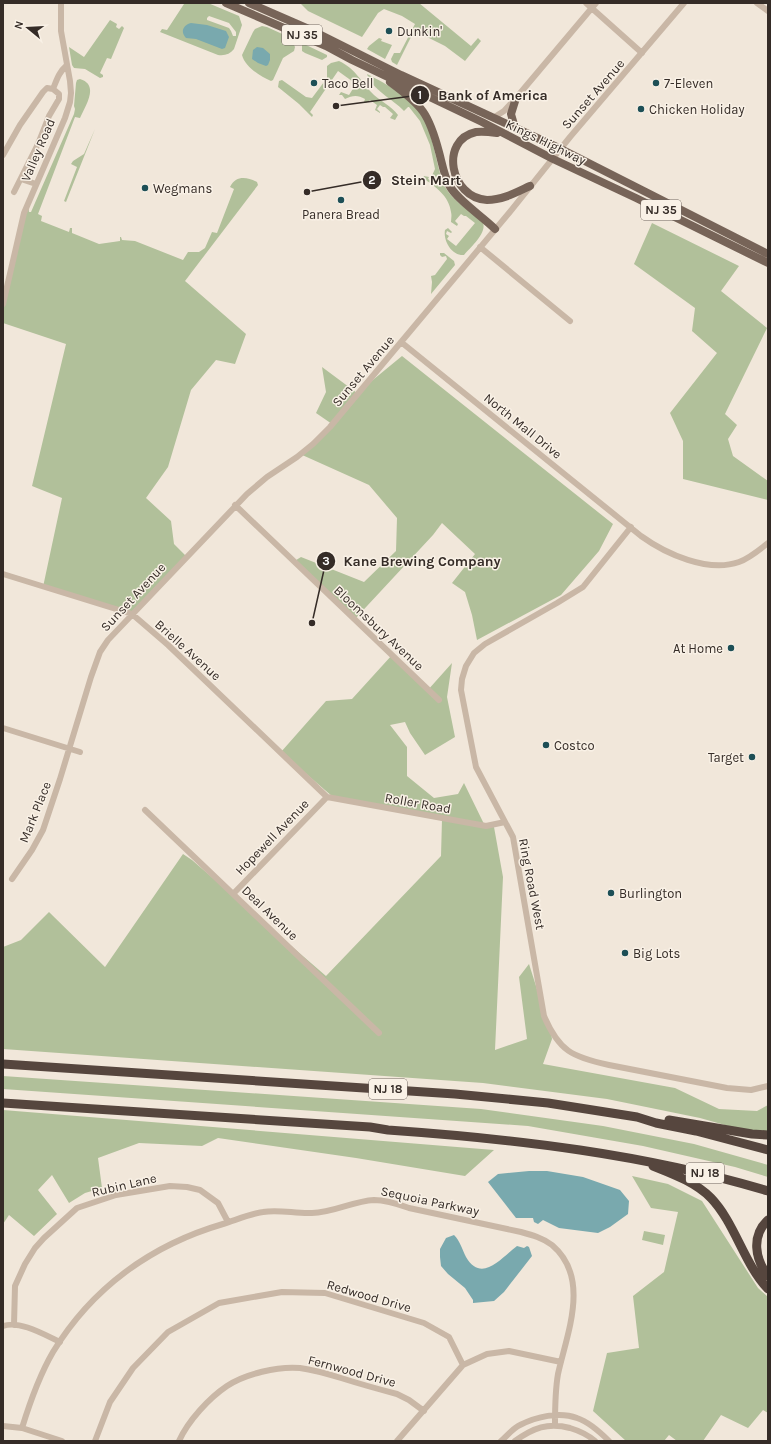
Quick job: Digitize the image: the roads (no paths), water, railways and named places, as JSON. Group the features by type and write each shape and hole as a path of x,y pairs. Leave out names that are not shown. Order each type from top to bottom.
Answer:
{"highway":[{"name":"NJ 18","path":"3,1064 456,1094 548,1102 637,1117 768,1150"},
{"name":"NJ 18","path":"3,1103 370,1127 388,1130 463,1135 547,1145 666,1164 768,1191"},
{"path":"637,1117 656,1117 752,1134 768,1135"},
{"path":"640,1161 688,1181 712,1199 720,1210 756,1273 768,1289"},
{"path":"768,1220 759,1232 756,1246 760,1262 768,1276"}],"main road":[{"name":"Kings Highway","path":"226,3 302,35 413,88 502,134 768,263"},
{"name":"Kings Highway","path":"249,3 311,30 401,75 561,149 768,254"},
{"path":"377,72 412,99 426,115 434,132 449,185 456,195 495,229"},
{"path":"515,128 511,114 516,98"},
{"path":"502,134 483,131 467,136 462,140 456,149 453,159 454,172 457,181 469,194 486,200 504,198 530,186"}],"street":[{"name":"Valley Road","path":"3,304 24,212 68,109 70,98 70,81 61,31 61,3"},
{"path":"586,3 594,5 642,53"},
{"name":"Sunset Avenue","path":"69,748 100,652 108,640 235,505 267,477 297,457 320,438 495,229 602,98 684,3"},
{"path":"757,3 768,12"},
{"path":"492,118 504,111 516,98 594,5"},
{"path":"53,89 58,76 67,65"},
{"path":"3,155 20,125 43,92 47,88 53,89 59,94 59,99 49,116 44,131 14,192"},
{"path":"44,131 57,136"},
{"path":"21,179 36,184"},
{"path":"480,247 570,321"},
{"name":"North Mall Drive","path":"401,342 641,536 662,550 680,558 699,563 721,565 733,564 744,559 768,543"},
{"name":"Bloomsbury Avenue","path":"235,505 439,700"},
{"name":"Ring Road West","path":"631,527 583,587 485,644 474,653 466,666 462,679 461,690 476,767 513,836 544,1016 551,1033 575,1056 603,1064 727,1088 751,1090 768,1086"},
{"name":"Brielle Avenue","path":"3,574 132,614 173,649 327,797"},
{"path":"3,728 80,752"},
{"name":"Mark Place","path":"12,879 32,850 43,830 69,748"},
{"name":"Roller Road","path":"327,797 486,826 505,822"},
{"name":"Hopewell Avenue","path":"234,893 327,797"},
{"name":"Deal Avenue","path":"145,810 379,1032"},
{"name":"Rubin Lane","path":"14,1325 15,1286 25,1264 35,1248 44,1238 77,1208 116,1195 170,1186 187,1187 200,1190 218,1203 228,1222"},
{"name":"Sequoia Parkway","path":"22,1428 35,1389 53,1353 87,1306 106,1287 132,1267 154,1253 183,1238 265,1211 312,1214 363,1202 384,1201 522,1232 540,1238 552,1245 562,1257 568,1267 575,1296 574,1309 561,1362 555,1395 555,1425"},
{"name":"Redwood Drive","path":"95,1441 110,1402 133,1368 168,1332 219,1303 282,1292 325,1293 424,1323 449,1337 463,1365"},
{"path":"3,1326 23,1326 60,1342"},
{"path":"398,1441 463,1365 488,1354 509,1352 561,1362"},
{"name":"Fernwood Drive","path":"179,1441 184,1430 200,1411 215,1395 228,1385 250,1375 278,1369 298,1368 315,1371 397,1394 409,1400 424,1411"},
{"path":"502,1441 519,1425 544,1416 563,1415 576,1417 593,1427 609,1441"},
{"path":"515,1441 536,1429 555,1425 583,1432 595,1441"},
{"path":"3,1426 22,1428 62,1441"}],"water":[{"path":"191,23 207,25 226,31 229,37 225,48 222,49 196,39 186,38 183,33 183,29 186,25"},
{"path":"257,47 263,48 270,54 268,65 266,66 258,63 252,59 253,50"},
{"path":"547,1171 583,1177 620,1190 629,1201 628,1214 610,1227 598,1233 559,1228 543,1220 538,1224 534,1222 533,1218 516,1218 488,1182 498,1174"},
{"path":"454,1235 472,1265 479,1268 492,1266 517,1246 524,1248 527,1246 529,1247 532,1256 504,1292 494,1301 473,1303 473,1300 465,1288 441,1266 440,1249 446,1238"}],"place":[{"name":"Dunkin'","path":"389,31"},
{"name":"Taco Bell","path":"314,83"},
{"name":"7-Eleven","path":"656,83"},
{"name":"Bank of America","path":"336,106"},
{"name":"Chicken Holiday","path":"641,109"},
{"name":"Wegmans","path":"145,188"},
{"name":"Stein Mart","path":"307,192"},
{"name":"Panera Bread","path":"341,200"},
{"name":"Kane Brewing Company","path":"312,623"},
{"name":"At Home","path":"731,648"},
{"name":"Costco","path":"546,745"},
{"name":"Target","path":"752,757"},
{"name":"Burlington","path":"611,893"},
{"name":"Big Lots","path":"625,953"}]}
